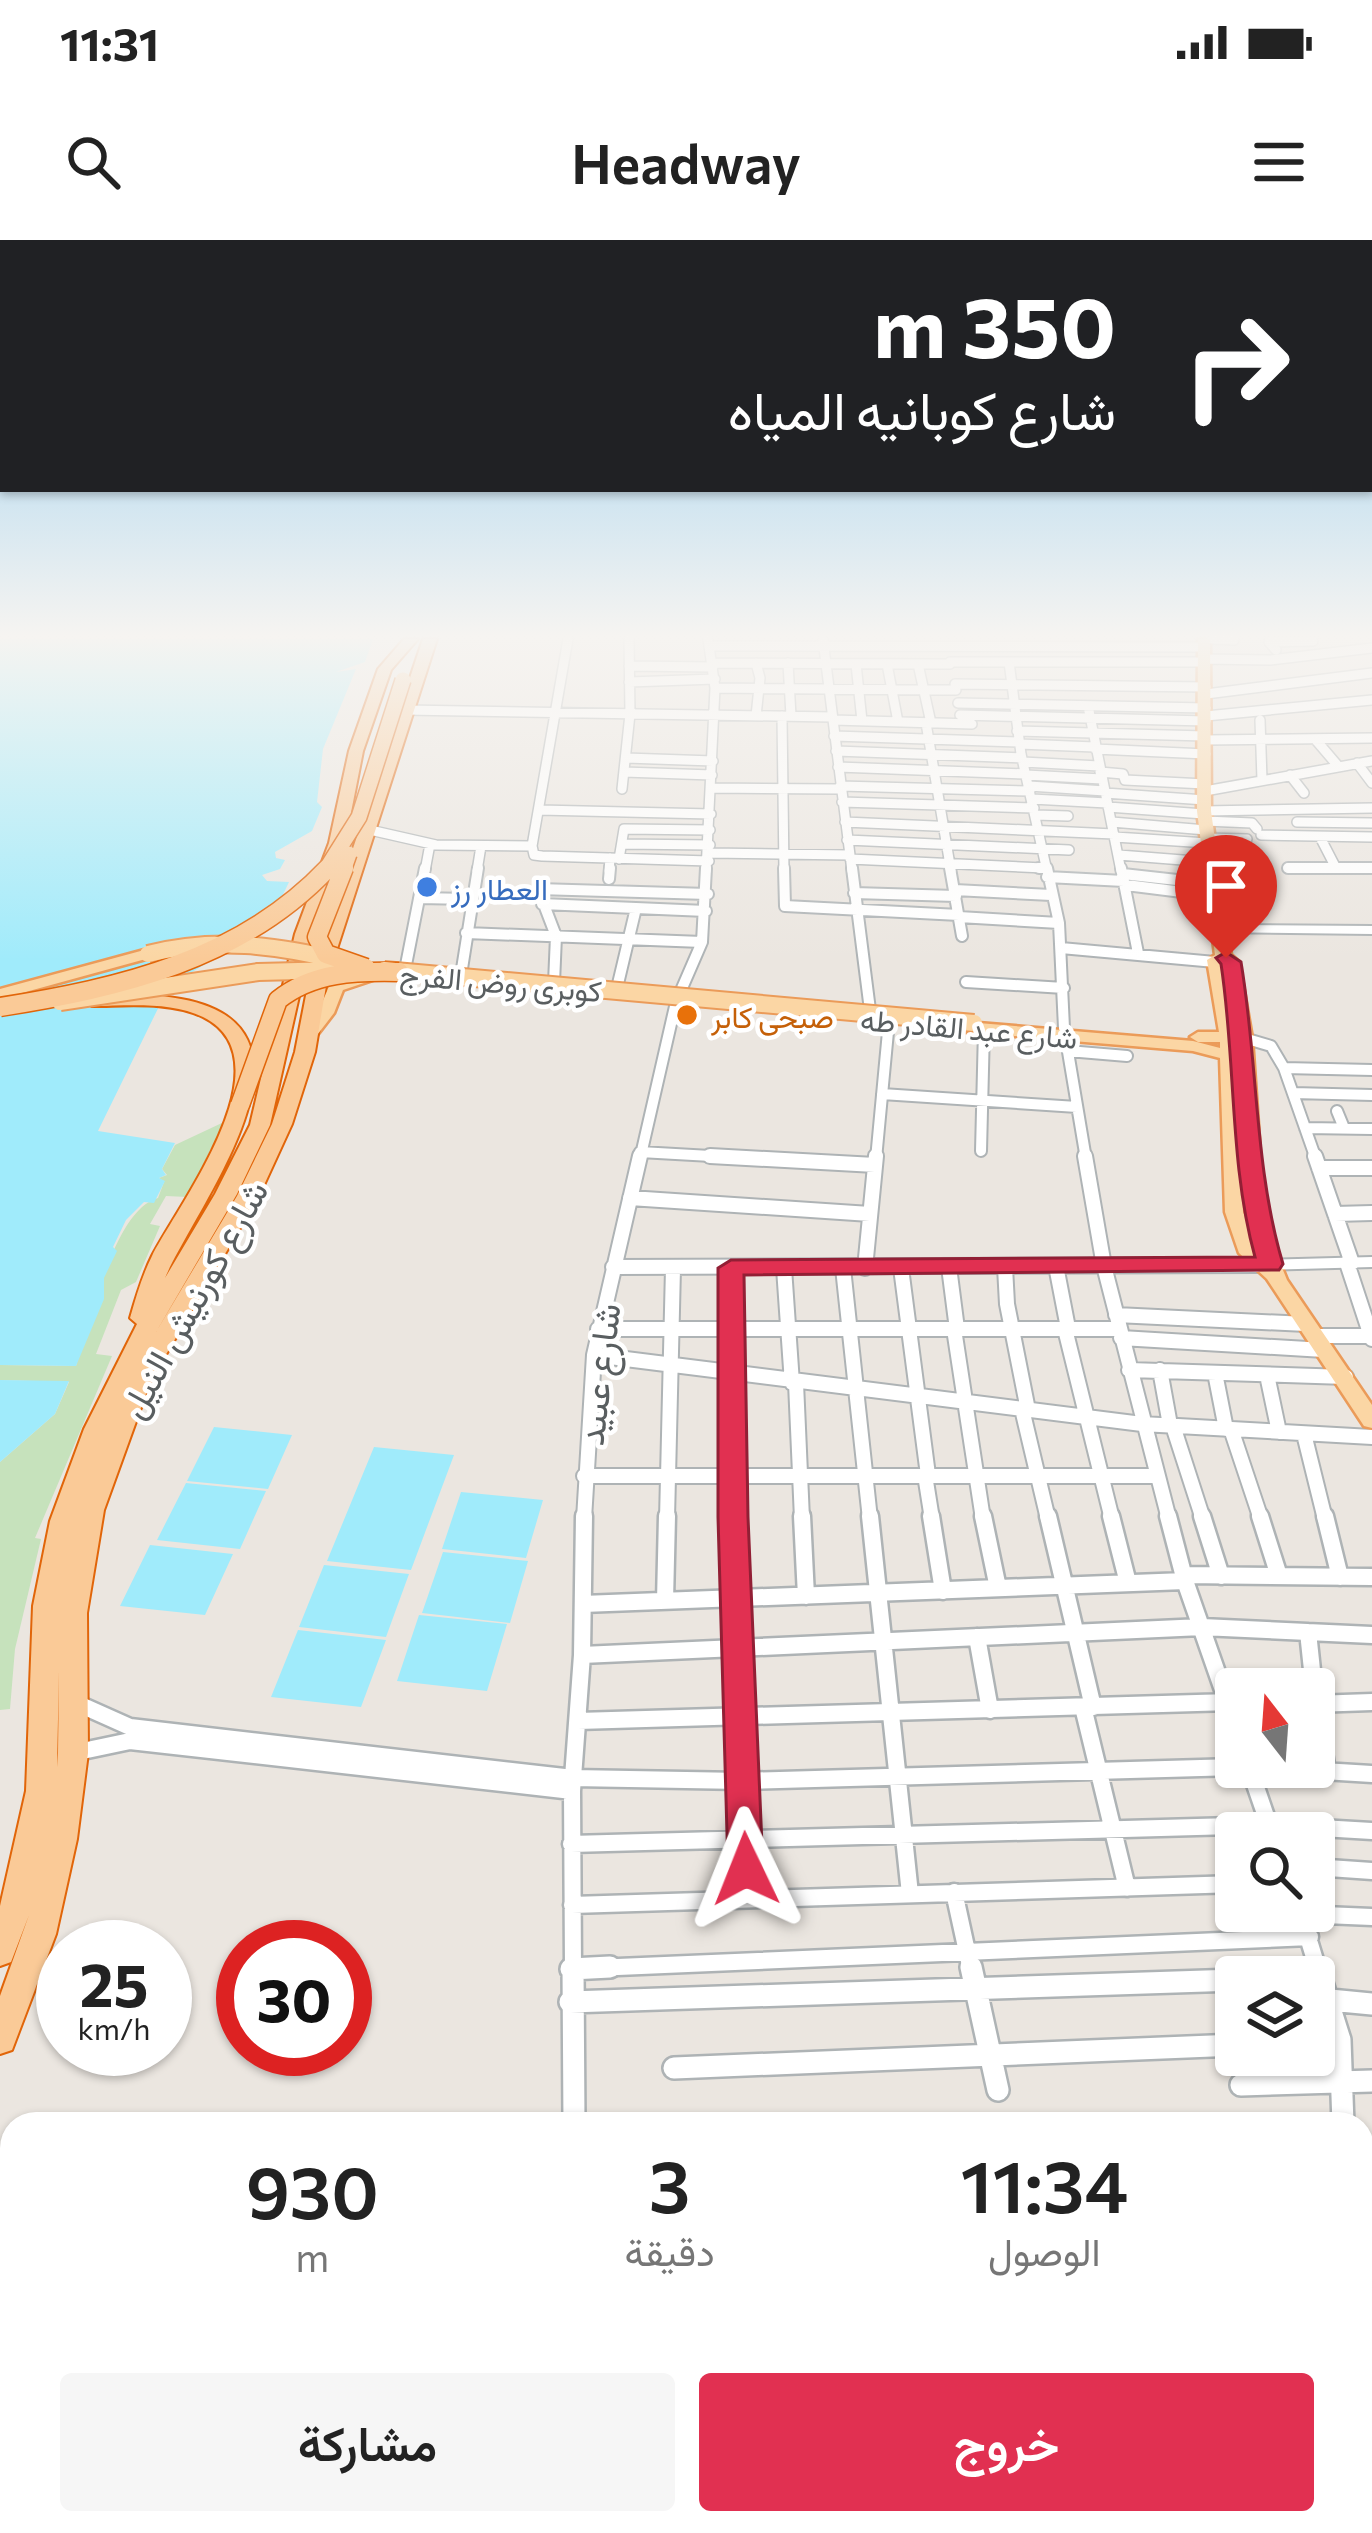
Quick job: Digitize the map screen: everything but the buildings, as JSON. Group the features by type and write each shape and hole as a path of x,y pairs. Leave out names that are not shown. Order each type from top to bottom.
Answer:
{"highway":[{"name":"شارع كورنيش النيل","path":"0,1952 21,1891 41,1791 44,1653 53,1562 96,1429 143,1333 226,1194 260,1125 304,934 337,843 360,746"},
{"path":"0,995 88,986 181,960 232,933 313,868 348,819 374,746"},
{"path":"0,1007 114,988 185,967 233,943 297,897 335,859 368,796 381,746"},
{"name":"شارع كورنيش النيل","path":"0,2039 53,1885 73,1753 76,1578 101,1478 150,1359 267,1159 298,1077 328,947 393,746"},
{"path":"350,781 367,821 317,937 331,957 394,971"},
{"path":"143,1333 150,1288 219,1161 252,1085 270,1012 287,994 333,976 394,971"},
{"path":"84,1000 173,1003 221,1018 239,1036 242,1047 240,1106"}],"main road":[{"path":"1206,746 1207,829 1219,932 1234,1212 1239,1232 1358,1388 1372,1420"},
{"name":"كوبرى روض الفرج","path":"0,995 166,949 222,941 259,943 424,976 618,993"},
{"name":"شارع عبد القادر طه","path":"328,947 394,971 554,983 618,993"},
{"name":"كوبرى روض الفرج","path":"0,1007 84,1000 281,970 394,971 979,1026 1012,1023"},
{"name":"شارع عبد القادر طه","path":"308,1035 326,1013 336,987 361,977 870,1010 1012,1023 1066,1038"},
{"name":"شارع عبد القادر طه","path":"678,997 1066,1038 1223,1043"}],"street":[{"path":"550,746 532,846 537,856 654,860 710,841"},
{"path":"622,789 627,746"},
{"name":"شارع عبيد","path":"574,2112 571,1844 582,1655 584,1476 594,1355 678,997 702,942 713,746"},
{"path":"785,746 784,905 1059,923"},
{"path":"835,746 870,1010"},
{"path":"930,746 962,936"},
{"path":"954,746 1024,766 1101,775 1207,829 1250,850 1238,856 1207,829 1143,772 1142,768"},
{"path":"997,746 1024,766 1068,816"},
{"path":"1022,746 1059,923 1066,1038 1104,1266 1184,1578 1218,1668"},
{"path":"841,792 938,789 1024,766 1052,746"},
{"path":"626,758 783,789 941,805 1066,746"},
{"path":"1096,746 1138,953"},
{"path":"1101,775 1137,746"},
{"path":"1260,746 1262,780"},
{"path":"1321,746 1338,766"},
{"path":"836,751 932,755 1101,775 1123,770 1125,780 1207,829 1252,875"},
{"path":"1101,775 1158,759 1160,763"},
{"path":"1303,760 1311,771"},
{"path":"539,810 784,854 1081,873 1124,880 1207,829 1262,780 1372,761"},
{"path":"1357,763 1372,782"},
{"path":"838,767 934,771 1024,766 1101,775 1207,829"},
{"path":"624,772 712,775"},
{"path":"1290,775 1308,801"},
{"path":"1297,822 1369,823 1352,794"},
{"path":"1119,855 1308,801 1331,808 1364,808"},
{"path":"367,821 430,844 532,846"},
{"path":"845,822 1113,831 1252,823 1259,832 1372,837"},
{"path":"609,879 626,829 661,830 710,841"},
{"path":"646,892 661,830"},
{"path":"1319,837 1336,868"},
{"path":"848,840 1069,850"},
{"path":"622,844 710,841"},
{"path":"394,971 419,898 430,844"},
{"path":"461,975 481,846"},
{"path":"1288,868 1372,868"},
{"path":"982,877 983,892"},
{"path":"554,983 556,936 536,890 541,887 708,894"},
{"path":"854,893 1051,895"},
{"path":"419,898 470,898"},
{"path":"542,904 706,911"},
{"path":"618,993 636,908"},
{"path":"1219,932 1372,933"},
{"path":"466,933 702,942"},
{"path":"1061,948 1219,959"},
{"path":"966,982 1064,988"},
{"path":"865,1268 889,1021"},
{"path":"979,1026 981,1151"},
{"path":"1066,1038 1126,1056"},
{"path":"598,1329 1119,1328 1372,1338 1284,1068 1271,1046 1223,1043"},
{"path":"1284,1068 1372,1070"},
{"path":"1293,1093 1371,1097"},
{"path":"882,1094 1077,1107"},
{"path":"1336,1111 1344,1128"},
{"path":"1305,1128 1372,1129"},
{"path":"640,1152 875,1165"},
{"path":"1319,1168 1372,1168"},
{"path":"630,1198 871,1214"},
{"path":"1335,1214 1372,1213"},
{"path":"613,1267 1268,1270 1372,1262"},
{"path":"1056,1266 1066,1328 1128,1583"},
{"path":"949,1267 974,1475 998,1588"},
{"path":"1005,1267 1037,1476 1127,1888"},
{"path":"665,1601 673,1268"},
{"path":"731,1268 735,1598 747,1899"},
{"path":"784,1268 806,1596"},
{"path":"843,1268 910,1894"},
{"path":"901,1268 943,1591"},
{"path":"1119,1328 1315,1337"},
{"path":"594,1355 1142,1424 1372,1437"},
{"path":"1129,1370 1267,1375 1358,1388"},
{"path":"1160,1370 1171,1425 1221,1576"},
{"path":"1215,1373 1228,1429 1279,1576"},
{"path":"1267,1375 1279,1432"},
{"path":"1304,1434 1340,1577"},
{"path":"584,1476 1156,1476"},
{"path":"583,1604 1221,1576 1372,1577"},
{"path":"582,1655 1202,1627 1372,1635"},
{"path":"1308,1632 1312,1668"},
{"path":"977,1637 990,1710"},
{"path":"74,1702 99,1718 130,1727 573,1784"},
{"path":"1335,1703 1372,1702"},
{"path":"578,1721 1215,1703"},
{"path":"73,1753 130,1741 573,1784 1215,1768"},
{"path":"1335,1772 1372,1774"},
{"path":"571,1844 1215,1829"},
{"path":"1335,1831 1372,1832"},
{"path":"1335,1869 1372,1871"},
{"path":"572,1905 1215,1885"},
{"path":"954,1892 998,2090"},
{"path":"1335,1914 1372,1917"},
{"path":"1308,1932 1314,1956"},
{"path":"571,1969 1310,1937"},
{"path":"570,2002 1215,1981"},
{"path":"1335,2000 1372,2004"},
{"path":"1335,2020 1343,2112"},
{"path":"1335,2040 1340,2040"},
{"path":"674,2068 1215,2045"},
{"path":"1241,2085 1372,2080"}],"green space":[{"path":"224,1122 187,1197 166,1196 150,1224 160,1226 136,1282 121,1290 96,1354 112,1356 35,1538 41,1539 15,1649 10,1709 0,1710 0,1462 55,1414 69,1382 0,1380 0,1365 76,1366 117,1244 142,1207 158,1198 164,1182 159,1178 167,1175 162,1169 175,1145"}],"water":[{"path":"0,746 324,746 317,802 322,807 312,831 275,852 276,858 285,860 280,869 262,875 267,881 289,882 268,926 169,986 98,1131 175,1143 162,1169 166,1175 159,1178 165,1181 154,1203 144,1202 126,1220 113,1247 117,1251 104,1278 104,1299 76,1366 0,1365"},
{"path":"0,1380 69,1381 55,1414 0,1462"},
{"path":"214,1427 292,1435 268,1489 187,1481"},
{"path":"374,1447 454,1455 411,1570 327,1561"},
{"path":"186,1483 266,1491 240,1549 157,1540"},
{"path":"461,1492 543,1500 526,1558 442,1549"},
{"path":"150,1545 233,1554 205,1615 120,1606"},
{"path":"443,1552 528,1561 510,1623 422,1613"},
{"path":"324,1565 409,1574 386,1637 299,1627"},
{"path":"419,1615 507,1624 487,1691 397,1681"},
{"path":"298,1630 386,1640 361,1707 271,1697"}],"place":[{"name":"العطار رز","path":"427,887"},
{"name":"صبحى كابر","path":"687,1015"}],"route":[{"path":"746,1869 733,1517 731,1268 1270,1264 1255,1212 1244,1038 1231,962 1226,958"}]}
